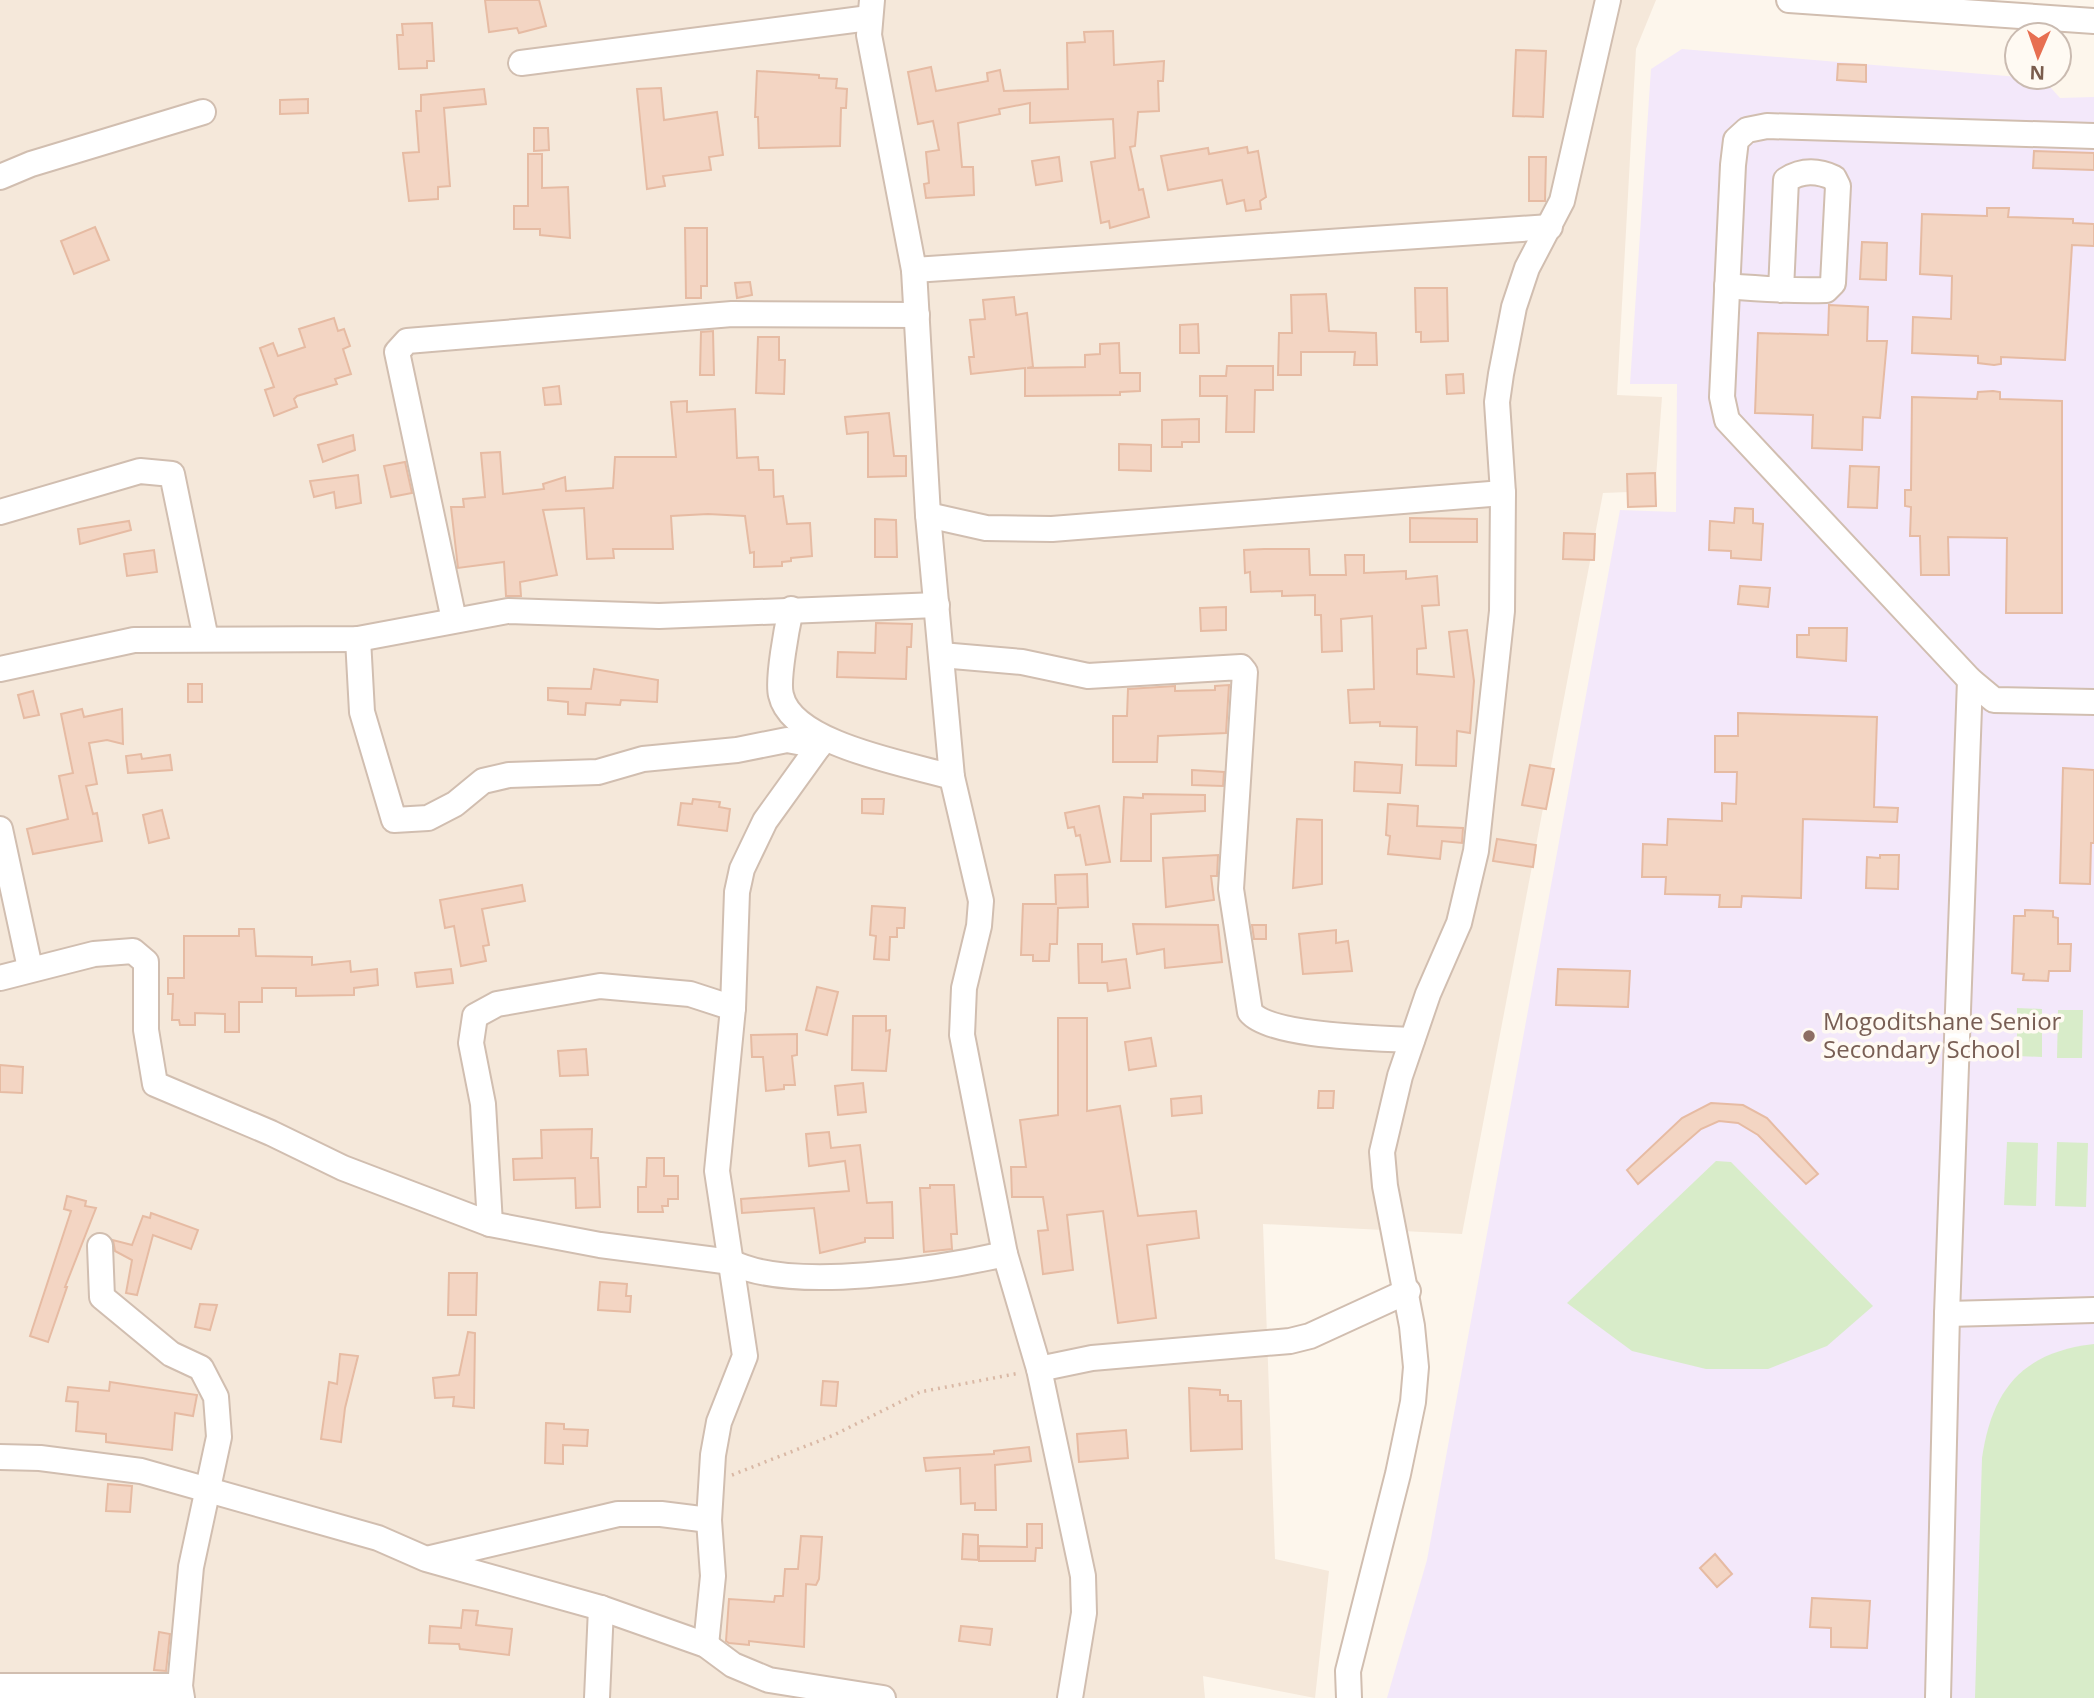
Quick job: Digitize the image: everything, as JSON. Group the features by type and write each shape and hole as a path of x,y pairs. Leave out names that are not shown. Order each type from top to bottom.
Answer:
{"street":[{"path":"1349,1698 1348,1671 1398,1474 1416,1367 1408,1292 1385,1186 1382,1153 1392,1100 1412,1040 1459,923 1476,851 1502,611 1503,493 1497,402 1500,374 1514,307 1527,268 1550,228 1568,177 1608,0"},
{"path":"1790,0 2094,21"},
{"path":"521,62 870,9 869,35 914,270 928,514 952,777 981,901 979,926 964,988 962,1035 1005,1254 1039,1369 1085,1595 1070,1698"},
{"path":"0,177 31,164 203,111"},
{"path":"2094,136 1767,126 1747,130 1736,140 1722,397 1727,420 1970,680 1994,700 2094,702"},
{"path":"1727,286 1781,290 1826,290 1833,283 1839,186 1834,178 1823,173 1807,172 1786,180 1781,290"},
{"path":"914,270 1550,228"},
{"path":"454,620 397,352 400,345 407,341 732,314 917,315"},
{"path":"0,512 140,471 172,474 206,639"},
{"path":"928,514 986,528 1052,529 1503,493"},
{"path":"0,669 134,640 358,639 454,620 527,610 659,617 791,609 937,605"},
{"path":"791,609 781,695 793,716 822,743"},
{"path":"358,639 362,712 394,820 428,818 455,804 483,781 509,775 598,772 643,759 737,750 787,740 822,743 952,777"},
{"path":"940,655 1023,662 1088,676 1241,667 1245,672 1231,889 1250,1012 1253,1017 1309,1033 1412,1040"},
{"path":"1938,1698 1947,1314 1970,680"},
{"path":"706,1645 713,1576 709,1520 719,1422 745,1356 717,1171 733,1008 737,892 742,869 765,821 822,743"},
{"path":"0,829 30,968"},
{"path":"0,978 30,968 94,954 132,951 146,962 146,1030 155,1084 271,1133 343,1168 490,1224 600,1245 732,1262 745,1269 792,1276 901,1273 1005,1254"},
{"path":"490,1224 483,1104 471,1044 475,1016 497,1004 600,986 690,994 733,1008"},
{"path":"0,1686 181,1692 191,1567 205,1489 219,1437 216,1396 201,1368 171,1354 102,1297 100,1246"},
{"path":"1039,1369 1092,1358 1290,1341 1310,1336 1408,1292"},
{"path":"1947,1314 2094,1310"},
{"path":"0,1457 40,1458 141,1471 379,1538 426,1559 601,1608 706,1645 733,1665 769,1680 883,1698"},
{"path":"426,1559 618,1514 661,1514 709,1520"},
{"path":"597,1698 601,1608"}],"path":[{"path":"712,1483 834,1435 920,1392 1039,1369"}],"shaded area":[{"path":"0,0 1656,0 1636,49 1617,395 1662,397 1655,491 1603,493 1462,1234 1263,1224 1275,1559 1329,1571 1315,1698 1203,1676 1205,1698 0,1698"},
{"name":"Mogoditshane Senior Secondary School","path":"1682,49 2003,76 2003,91 2054,91 2060,98 2094,97 2094,1698 1387,1698 1427,1560 1620,510 1676,512 1677,384 1630,384 1651,69"}],"green space":[{"path":"2017,1008 2042,1009 2042,1057 2017,1056"},
{"path":"2058,1010 2083,1010 2082,1058 2057,1058"},
{"path":"2007,1142 2038,1143 2036,1206 2004,1205"},
{"path":"2057,1142 2088,1143 2086,1207 2055,1206"},
{"path":"1716,1161 1731,1162 1873,1306 1827,1346 1768,1369 1706,1369 1632,1351 1567,1303"},
{"path":"2094,1344 2094,1698 1975,1698 1982,1458 1994,1412 2015,1378 2030,1365 2069,1348"}],"building":[{"path":"485,0 539,0 546,26 519,33 517,28 489,32"},
{"path":"432,23 434,61 427,61 427,68 399,69 397,35 403,35 402,24"},
{"path":"1113,31 1114,65 1164,61 1163,81 1158,81 1159,111 1138,112 1135,146 1130,147 1139,190 1143,189 1149,217 1110,228 1109,221 1101,223 1091,162 1115,158 1113,119 1030,123 1030,103 999,109 1000,114 958,123 962,167 973,167 974,195 926,198 924,184 929,183 926,152 939,150 933,121 918,124 908,72 931,67 936,91 988,81 987,73 1000,70 1004,91 1068,89 1067,43 1085,42 1084,32"},
{"path":"1516,50 1546,51 1543,117 1513,116"},
{"path":"1838,64 1866,65 1866,82 1837,80"},
{"path":"757,71 819,75 819,78 837,79 836,88 847,89 846,108 841,108 840,146 759,148 758,117 755,117"},
{"path":"661,88 664,120 717,112 723,155 709,157 711,170 663,176 665,186 647,189 637,89"},
{"path":"484,89 486,104 444,108 450,186 438,187 438,199 409,201 403,153 419,152 416,111 421,111 421,95"},
{"path":"308,99 308,113 280,114 280,100"},
{"path":"534,128 548,128 549,150 534,151"},
{"path":"1247,147 1248,153 1258,151 1266,197 1260,201 1261,209 1246,211 1244,200 1227,204 1222,180 1168,190 1161,156 1208,148 1209,154"},
{"path":"2034,151 2094,153 2094,170 2033,168"},
{"path":"528,154 542,154 542,188 568,187 570,238 540,235 540,229 514,229 514,206 528,206"},
{"path":"1059,157 1062,181 1036,185 1032,161"},
{"path":"1529,157 1546,157 1545,201 1529,201"},
{"path":"1987,208 2009,208 2008,217 2073,219 2073,223 2094,224 2094,246 2072,245 2065,360 2001,357 2001,364 1994,365 1978,363 1978,356 1912,353 1913,317 1951,319 1952,276 1920,274 1922,214 1987,216"},
{"path":"95,227 109,260 74,274 61,241"},
{"path":"685,228 707,228 707,286 701,286 701,298 686,298"},
{"path":"1862,242 1887,243 1886,280 1860,279"},
{"path":"750,282 752,295 737,298 735,283"},
{"path":"1415,288 1447,288 1448,341 1421,342 1421,332 1416,332"},
{"path":"1326,294 1329,331 1376,333 1377,365 1354,365 1355,352 1301,352 1301,375 1278,375 1279,333 1292,333 1291,295"},
{"path":"1014,297 1016,315 1027,313 1033,367 1027,368 1085,367 1085,355 1100,354 1100,344 1119,343 1120,373 1140,373 1140,391 1120,392 1120,395 1025,396 1025,368 971,374 969,357 974,357 970,320 985,319 983,300"},
{"path":"1829,305 1868,307 1867,341 1887,341 1880,418 1863,417 1862,450 1812,448 1813,415 1755,413 1758,333 1828,335"},
{"path":"334,318 338,331 344,329 350,346 343,349 351,374 335,379 337,384 297,396 294,399 297,407 274,416 265,390 274,387 260,348 273,343 278,356 305,347 299,329"},
{"path":"1198,324 1199,353 1180,353 1180,325"},
{"path":"713,331 714,375 700,375 701,332"},
{"path":"758,337 779,337 779,360 785,360 784,394 756,393"},
{"path":"1227,366 1273,366 1273,390 1255,390 1254,432 1226,432 1227,396 1200,396 1200,376 1226,376"},
{"path":"1463,374 1464,393 1447,394 1446,375"},
{"path":"559,386 561,404 545,405 543,388"},
{"path":"1978,392 2000,392 2000,399 2062,401 2062,613 2006,613 2007,538 1948,537 1949,575 1921,575 1920,536 1910,536 1911,507 1905,506 1905,490 1911,490 1912,397 1977,399"},
{"path":"687,401 687,412 735,409 737,458 758,457 759,470 773,470 774,497 783,496 787,524 810,523 812,556 791,558 791,561 782,562 782,566 754,567 754,552 750,553 745,516 708,514 671,516 673,549 613,549 614,558 587,559 584,508 543,510 557,575 520,582 521,596 506,596 504,562 458,568 451,507 464,507 463,499 485,497 481,453 500,452 503,494 544,489 543,484 565,477 566,491 613,488 615,457 676,457 671,402"},
{"path":"889,413 894,456 906,456 906,476 868,477 868,432 847,434 845,417"},
{"path":"1199,419 1199,442 1182,442 1182,447 1162,447 1162,420"},
{"path":"353,435 355,450 323,462 318,445"},
{"path":"1119,444 1151,445 1151,471 1119,470"},
{"path":"405,462 412,493 391,497 384,466"},
{"path":"1850,466 1879,467 1877,508 1848,507"},
{"path":"1655,473 1656,506 1628,507 1627,474"},
{"path":"358,475 361,503 336,508 334,492 314,497 310,481"},
{"path":"1735,508 1753,509 1753,523 1763,524 1761,560 1731,558 1731,551 1709,550 1710,521 1734,523"},
{"path":"1410,518 1477,519 1477,542 1410,542"},
{"path":"875,519 896,520 897,557 875,557"},
{"path":"129,521 131,530 80,544 78,529"},
{"path":"1564,533 1595,534 1594,560 1563,559"},
{"path":"1309,549 1310,575 1346,575 1345,555 1364,555 1364,573 1406,571 1406,579 1437,576 1439,605 1422,606 1426,648 1417,649 1417,674 1454,677 1449,632 1467,630 1474,681 1470,733 1457,731 1456,766 1416,765 1417,727 1380,726 1380,722 1350,723 1348,690 1374,689 1372,616 1341,619 1342,651 1322,652 1321,615 1315,615 1315,595 1282,596 1282,591 1251,592 1250,572 1245,573 1244,550"},
{"path":"154,550 157,572 127,576 124,554"},
{"path":"1740,586 1770,588 1768,607 1738,604"},
{"path":"1226,607 1226,630 1201,631 1200,608"},
{"path":"876,623 912,624 911,647 907,647 906,679 837,677 838,652 875,653"},
{"path":"1809,628 1847,628 1846,661 1797,657 1797,635 1809,635"},
{"path":"594,669 658,680 657,702 621,700 620,705 586,703 585,715 568,714 568,702 548,700 548,688 591,689"},
{"path":"188,684 202,684 202,702 188,702"},
{"path":"1229,685 1226,733 1158,736 1157,762 1113,762 1113,716 1127,716 1128,689 1175,686 1175,691 1215,690 1215,686"},
{"path":"33,691 39,715 24,718 18,695"},
{"path":"82,709 84,717 122,709 123,744 107,740 89,743 97,784 86,786 93,814 97,813 102,841 33,854 27,829 68,819 59,776 73,773 61,714"},
{"path":"1738,713 1877,717 1874,807 1898,808 1897,822 1803,819 1801,898 1742,896 1741,907 1719,907 1720,895 1665,894 1666,877 1642,877 1643,844 1667,845 1668,819 1722,821 1722,803 1736,804 1737,772 1715,772 1715,736 1738,736"},
{"path":"141,754 142,759 170,755 172,770 128,773 126,756"},
{"path":"1355,762 1402,765 1400,793 1354,791"},
{"path":"1530,765 1554,769 1546,809 1522,805"},
{"path":"2063,768 2094,770 2094,843 2091,843 2090,884 2060,883"},
{"path":"1192,770 1224,772 1223,786 1192,785"},
{"path":"1143,794 1205,795 1205,811 1151,814 1151,861 1121,861 1124,797 1143,798"},
{"path":"693,799 720,802 719,807 730,809 727,831 678,825 681,803 692,804"},
{"path":"862,799 884,799 883,814 862,813"},
{"path":"1388,804 1418,806 1417,826 1463,828 1462,843 1442,841 1440,859 1388,854"},
{"path":"1099,806 1110,862 1086,865 1080,835 1076,836 1074,827 1068,828 1065,813"},
{"path":"162,810 169,838 149,843 143,815"},
{"path":"1297,819 1322,820 1322,884 1293,888"},
{"path":"1497,839 1536,845 1533,867 1493,861"},
{"path":"1218,855 1217,876 1211,876 1214,900 1166,907 1163,858"},
{"path":"1880,855 1899,855 1898,889 1866,888 1867,857 1880,858"},
{"path":"1087,874 1088,907 1058,908 1057,944 1050,944 1049,961 1033,961 1033,955 1021,955 1023,904 1056,904 1055,875"},
{"path":"522,885 525,901 482,909 489,945 483,946 486,961 461,966 454,926 445,928 440,900"},
{"path":"872,906 905,908 904,928 897,928 897,937 890,937 889,960 874,959 876,936 870,935"},
{"path":"2025,910 2053,911 2053,917 2058,918 2058,944 2071,944 2070,971 2049,971 2048,981 2023,980 2024,974 2012,973 2014,916 2025,916"},
{"path":"1133,924 1218,925 1222,962 1165,968 1164,949 1137,954"},
{"path":"1252,925 1266,925 1266,939 1254,939"},
{"path":"239,929 254,929 256,956 312,957 312,965 350,961 351,972 377,969 378,985 354,988 354,995 296,996 296,988 262,988 262,1002 239,1002 239,1032 225,1032 225,1014 195,1013 195,1025 180,1025 179,1020 172,1020 173,994 168,994 168,978 184,978 184,936 239,936"},
{"path":"1336,930 1336,943 1348,941 1352,971 1303,974 1299,934"},
{"path":"1078,944 1102,944 1102,962 1126,959 1130,988 1108,991 1107,983 1079,983"},
{"path":"451,969 453,983 417,987 415,973"},
{"path":"1558,969 1630,971 1628,1007 1556,1005"},
{"path":"817,987 838,992 827,1035 806,1030"},
{"path":"853,1016 886,1016 886,1031 890,1030 886,1071 852,1070"},
{"path":"1058,1018 1087,1018 1087,1111 1120,1106 1138,1216 1196,1211 1199,1238 1147,1245 1156,1318 1118,1323 1103,1211 1067,1215 1073,1270 1043,1274 1038,1231 1048,1230 1043,1197 1012,1197 1011,1167 1026,1167 1020,1120 1058,1115"},
{"path":"797,1034 797,1055 792,1056 795,1085 784,1085 784,1089 766,1091 763,1057 752,1057 751,1035"},
{"path":"1151,1038 1156,1066 1129,1070 1125,1042"},
{"path":"586,1049 588,1075 560,1076 558,1051"},
{"path":"0,1065 23,1067 22,1093 0,1092"},
{"path":"863,1083 866,1112 838,1115 835,1086"},
{"path":"1319,1091 1334,1091 1333,1108 1318,1108"},
{"path":"1201,1096 1202,1113 1172,1116 1171,1099"},
{"path":"1711,1103 1743,1105 1767,1118 1818,1174 1806,1184 1758,1135 1738,1123 1719,1121 1701,1129 1638,1184 1627,1170 1682,1118"},
{"path":"592,1129 591,1158 598,1158 600,1207 576,1208 575,1178 514,1180 513,1159 542,1158 541,1130"},
{"path":"829,1132 831,1148 860,1145 867,1203 892,1202 893,1238 865,1238 865,1242 820,1253 814,1208 742,1213 741,1199 849,1191 845,1161 809,1166 806,1134"},
{"path":"647,1158 664,1158 664,1176 678,1176 678,1199 668,1199 668,1206 662,1206 663,1212 638,1212 638,1187 646,1187"},
{"path":"930,1185 954,1185 957,1234 951,1234 952,1249 924,1252 920,1188 930,1188"},
{"path":"67,1196 86,1201 85,1206 96,1208 65,1287 48,1342 30,1336 71,1211 64,1209"},
{"path":"151,1213 198,1230 191,1249 153,1235 137,1295 126,1293 132,1260 115,1251 113,1240 132,1245 143,1216 150,1218"},
{"path":"449,1273 477,1273 476,1315 448,1315"},
{"path":"600,1282 627,1284 626,1296 631,1296 630,1312 598,1310"},
{"path":"200,1304 217,1305 210,1330 195,1327"},
{"path":"468,1332 475,1333 474,1408 453,1406 454,1397 435,1398 433,1378 459,1375"},
{"path":"340,1354 358,1356 345,1408 341,1442 321,1439 329,1382 337,1384"},
{"path":"823,1381 838,1382 836,1406 821,1405"},
{"path":"110,1382 197,1395 193,1416 175,1413 172,1450 106,1442 106,1434 76,1431 78,1402 66,1401 68,1387 109,1391"},
{"path":"1189,1388 1220,1390 1220,1395 1228,1395 1228,1401 1241,1401 1242,1449 1191,1451"},
{"path":"546,1423 564,1424 564,1429 588,1430 587,1446 563,1445 563,1464 545,1463"},
{"path":"1126,1430 1128,1458 1079,1462 1077,1434"},
{"path":"1029,1447 1031,1461 995,1465 996,1510 975,1510 975,1503 961,1504 960,1468 926,1471 924,1458 994,1454 994,1451"},
{"path":"108,1484 132,1486 130,1512 106,1511"},
{"path":"1027,1524 1042,1524 1042,1548 1036,1548 1035,1561 979,1561 979,1546 1027,1547"},
{"path":"963,1534 978,1535 978,1560 962,1559"},
{"path":"801,1536 822,1537 819,1579 816,1585 806,1584 804,1647 749,1641 749,1645 726,1641 729,1599 774,1602 775,1596 783,1596 785,1569 798,1569"},
{"path":"1715,1554 1732,1574 1717,1587 1700,1568"},
{"path":"1812,1598 1870,1601 1867,1648 1831,1647 1831,1628 1810,1627"},
{"path":"463,1610 478,1611 476,1625 512,1629 509,1655 460,1649 459,1644 429,1643 430,1626 461,1628"},
{"path":"961,1626 992,1629 990,1645 959,1641"},
{"path":"159,1632 170,1634 166,1671 154,1670"}],"place":[{"name":"Mogoditshane Senior Secondary School","path":"1809,1036"}]}
